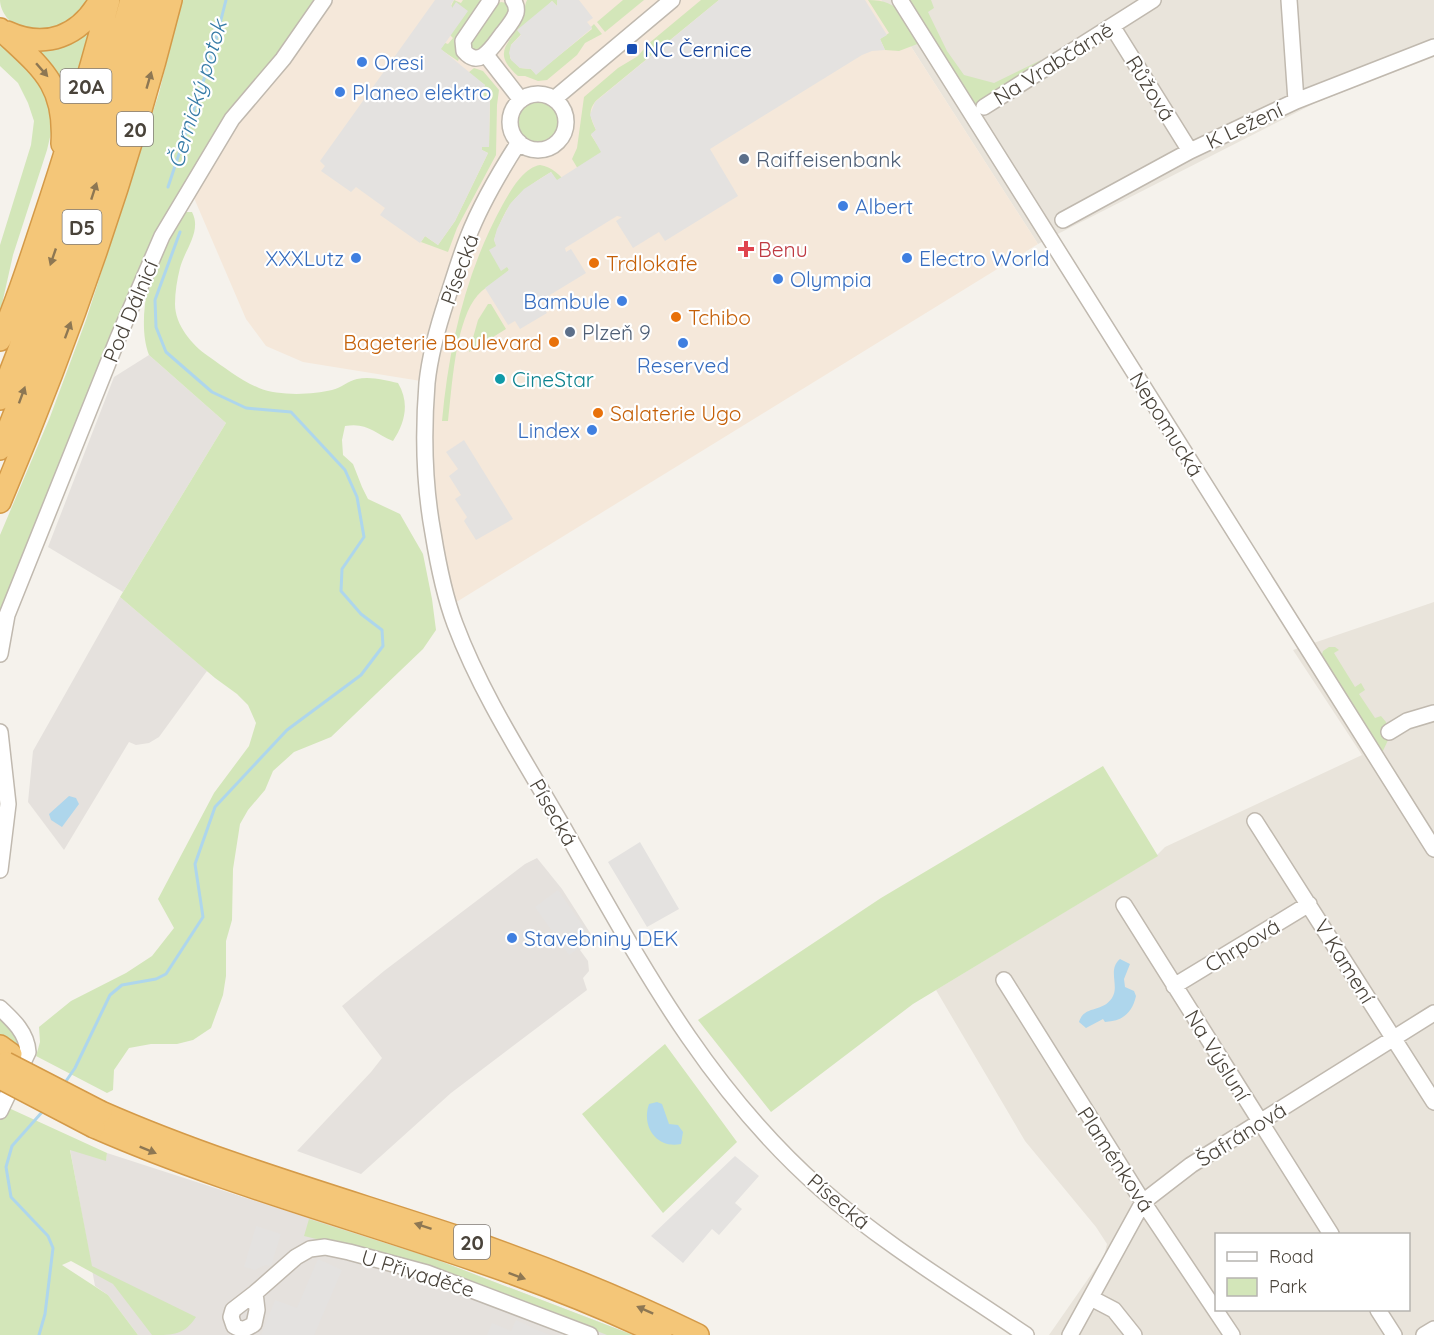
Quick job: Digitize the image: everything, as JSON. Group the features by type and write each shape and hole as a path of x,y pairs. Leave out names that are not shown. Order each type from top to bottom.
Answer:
{"highway":[{"path":"0,28 32,39 58,37 81,25 100,0"},
{"name":"20A","path":"0,340 24,278 60,171 109,0"},
{"name":"D5","path":"0,399 44,283 72,200 99,115 131,0"},
{"name":"D5","path":"0,449 18,407 90,205 118,118 150,0"},
{"name":"20","path":"0,501 51,376 94,256 147,88 171,0"},
{"path":"0,28 39,66 55,90 62,120 60,171"},
{"name":"20","path":"3,1060 143,1148 213,1174 492,1266 598,1307 661,1335"},
{"path":"0,1088 98,1120"},
{"name":"20","path":"98,1120 156,1136 239,1166 457,1237 604,1292 698,1335"}],"street":[{"name":"Pod Dálnicí","path":"0,654 7,615 118,338 162,236 232,119 283,59 324,0"},
{"path":"490,0 463,41 464,51 468,56 477,58 486,55 516,14 513,0"},
{"path":"554,99 672,0"},
{"name":"Nepomucká","path":"900,0 1434,849"},
{"name":"Na Vrabčárně","path":"984,107 1153,0"},
{"path":"1289,0 1296,101"},
{"name":"Růžová","path":"1112,26 1190,151"},
{"name":"K Ležení","path":"1063,220 1190,151 1296,101 1434,47"},
{"path":"486,55 520,100"},
{"path":"537,94 554,99 564,113 566,122 560,139 544,149 534,150 525,147 512,133 510,123 515,106 520,100 537,94"},
{"name":"Písecká","path":"519,142 468,236 437,330 427,381 425,427 428,503 438,567 454,623 477,675 641,963 670,1012 726,1090 818,1186 856,1218 913,1260 1026,1335"},
{"path":"1389,732 1407,721 1434,713"},
{"path":"0,732 8,804 0,870"},
{"name":"V Kamení","path":"1255,821 1434,1102"},
{"name":"Chrpová","path":"1174,986 1309,904"},
{"name":"Na Výsluní","path":"1124,905 1330,1233"},
{"name":"Plaménková","path":"1004,980 1143,1202 1215,1310"},
{"path":"0,1008 28,1042 28,1052 0,1112"},
{"name":"Šafránová","path":"1070,1335 1143,1202 1191,1165 1434,1013"},
{"name":"U Přivaděče","path":"255,1293 296,1257 310,1249 325,1247 427,1273 590,1335"},
{"path":"1091,1298 1114,1310 1134,1335"},
{"name":"Plaménková","path":"1216,1311 1232,1335"},
{"path":"1379,1311 1394,1335"},
{"path":"1424,1335 1434,1329"}],"shaded area":[{"path":"316,0 881,0 1038,244 450,606 438,567 427,382 303,362 266,346 246,319 188,184"},
{"path":"435,0 454,0 451,4 452,8 456,2 468,11 441,49 485,85 481,92 483,98 490,98 489,147 482,147 482,150 488,153 455,221 438,245 425,236 420,243 380,215 385,208 356,187 351,192 321,171 325,166 320,161"},
{"path":"557,0 579,0 593,18 587,22 592,28 536,75 531,69 520,68 511,60 509,53 511,45 521,35 517,30 552,1 557,6"},
{"path":"719,0 865,0 887,35 880,39 885,50 862,55 710,149 738,196 665,241 659,232 633,248 616,221 622,217 617,216 565,248 566,252 571,249 586,273 540,301 547,313 520,329 515,321 508,325 485,288 509,270 507,267 501,271 489,250 496,246 494,240 497,229 510,204 524,189 551,172 557,180 601,152 591,134 596,130 590,115 595,102"},
{"path":"881,0 1434,0 1434,57 1315,103 1038,244"},
{"path":"149,355 226,423 123,592 48,547 114,377"},
{"path":"464,440 513,519 476,540 464,521 467,517 455,499 461,495 449,476 458,469 446,452"},
{"path":"120,597 207,671 159,737 149,743 136,745 129,742 64,850 28,802 33,751"},
{"path":"1434,602 1434,1335 1049,1335 1104,1256 1107,1244 1096,1227 1025,1141 936,990 1154,858 1165,847 1362,755 1293,650"},
{"path":"640,842 679,909 647,927 608,862"},
{"path":"537,858 562,889 594,939 580,950 588,961 589,971 583,978 587,990 451,1093 361,1174 297,1151 382,1058 342,1006 384,971 525,864"},
{"path":"558,890 592,939 569,955 535,907"},
{"path":"70,1149 106,1160 107,1153 432,1258 633,1335 138,1335 108,1295 95,1286"},
{"path":"735,1156 759,1176 735,1203 742,1209 719,1235 712,1229 683,1263 651,1236"},
{"path":"256,1226 281,1234 271,1266 265,1265 255,1270 244,1267"},
{"path":"318,1259 342,1270 314,1335 261,1335 275,1300 297,1308"},
{"path":"516,1320 550,1335 487,1335 492,1323 511,1331"}],"green space":[{"path":"0,0 88,0 61,31 35,32 22,30 14,25 4,13"},
{"path":"182,0 316,0 163,225 108,340 0,621 0,535 50,417 86,320 159,93"},
{"path":"454,0 461,3 463,0 480,0 458,61 440,49 453,38 450,35 467,11 452,8"},
{"path":"527,0 557,0 558,4 557,6 552,1 511,45 510,58 520,68 531,69 536,74 592,29 594,24 602,34 585,43 577,55 547,80 538,81 518,76 505,60 505,47 518,28"},
{"path":"623,0 644,0 605,32 597,22"},
{"path":"701,0 719,0 592,106 591,118 596,130 591,135 602,152 599,204 572,159 577,148 584,97 618,68 638,56 648,44"},
{"path":"868,0 888,3 895,7 906,18 920,43 899,51 885,50 880,39 889,33"},
{"path":"906,0 931,0 934,8 928,12 947,51 964,75 994,83 1041,60 1043,64 974,108"},
{"path":"501,2 506,3 509,7 507,14 483,48 474,51 470,43 496,5"},
{"path":"94,24 72,103 69,102 58,74 31,47 51,48 66,44"},
{"path":"0,44 27,63 44,79 55,116 47,150 13,255 0,313 0,245 31,145 34,121 18,83 0,66"},
{"path":"474,68 483,71 499,90 496,155 457,228 448,252 421,242 425,236 438,245 455,221 488,153 482,150 482,147 489,147 490,98 483,98 481,92 485,85 468,73"},
{"path":"538,102 552,108 558,122 552,136 538,142 524,136 518,122 524,108"},
{"path":"540,165 556,172 562,178 585,215 582,222 551,172 521,192 509,207 494,240 509,270 478,295 468,312 462,326 455,358 448,421 442,421 449,364 461,309 479,255 490,229 514,186 528,170"},
{"path":"185,212 192,212 195,226 179,272 175,304 181,327 202,351 246,382 267,391 295,394 324,392 362,378 398,383 405,405 401,427 393,441 365,427 345,426 342,440 343,455 353,464 368,499 400,514 423,554 436,630 423,649 331,737 294,752 273,771 265,790 248,810 240,824 233,869 232,920 226,941 226,976 223,995 211,1028 193,1040 177,1044 151,1044 129,1048 114,1070 113,1090 107,1093 36,1056 40,1042 39,1027 71,1001 126,973 152,956 174,928 158,899 214,793 249,746 256,723 248,705 237,694 120,597 226,423 149,355 146,342 144,314 153,268 163,242"},
{"path":"488,304 491,304 506,329 469,352 478,320"},
{"path":"1329,647 1339,650 1334,653 1355,687 1361,683 1365,690 1359,694 1375,718 1381,716 1386,722 1390,736 1381,755 1321,657 1323,651"},
{"path":"1103,766 1158,856 913,1004 771,1112 698,1020 881,898"},
{"path":"0,1015 12,1027 23,1052 0,1034"},
{"path":"665,1044 737,1142 663,1213 582,1114"},
{"path":"0,1104 107,1153 106,1161 70,1150 92,1266 196,1317 183,1331 152,1335 113,1284 71,1261 62,1265 108,1295 138,1335 0,1335"},
{"path":"309,1219 432,1258 633,1335 607,1335 509,1296 419,1264 304,1236"}],"water":[{"path":"69,796 76,798 79,804 62,827 51,820 49,814"},
{"path":"1120,959 1130,964 1124,979 1125,987 1134,991 1136,996 1132,1007 1122,1018 1105,1022 1103,1019 1086,1028 1079,1022 1081,1017 1108,1003 1112,998 1115,988 1114,968"},
{"path":"657,1102 662,1104 669,1124 678,1125 683,1132 681,1144 672,1145 658,1140 649,1128 647,1113 649,1104"}],"waterway":[{"name":"Černický potok","path":"168,187 212,55 226,0"},
{"name":"Černický potok","path":"64,1084 75,1068 110,995 122,985 156,979 166,974 203,917 195,864 215,807 287,730 361,675 383,646 382,630 361,614 341,591 342,569 364,537 357,497 345,470 291,412 246,408 212,392 166,352 156,327 155,300 180,232"},
{"name":"Černický potok","path":"39,1335 45,1314 53,1248 48,1236 11,1197 6,1167 12,1146 43,1111"}],"place":[{"name":"NC Černice","path":"632,49"},
{"name":"Oresi","path":"362,62"},
{"name":"Planeo elektro","path":"340,92"},
{"name":"Raiffeisenbank","path":"744,159"},
{"name":"Albert","path":"843,206"},
{"name":"Benu","path":"746,249"},
{"name":"XXXLutz","path":"356,258"},
{"name":"Electro World","path":"907,258"},
{"name":"Trdlokafe","path":"594,263"},
{"name":"Olympia","path":"778,279"},
{"name":"Bambule","path":"622,301"},
{"name":"Tchibo","path":"676,317"},
{"name":"Plzeň 9","path":"570,332"},
{"name":"Bageterie Boulevard","path":"554,342"},
{"name":"Reserved","path":"683,343"},
{"name":"CineStar","path":"500,379"},
{"name":"Salaterie Ugo","path":"598,413"},
{"name":"Lindex","path":"592,430"},
{"name":"Stavebniny DEK","path":"512,938"}]}
